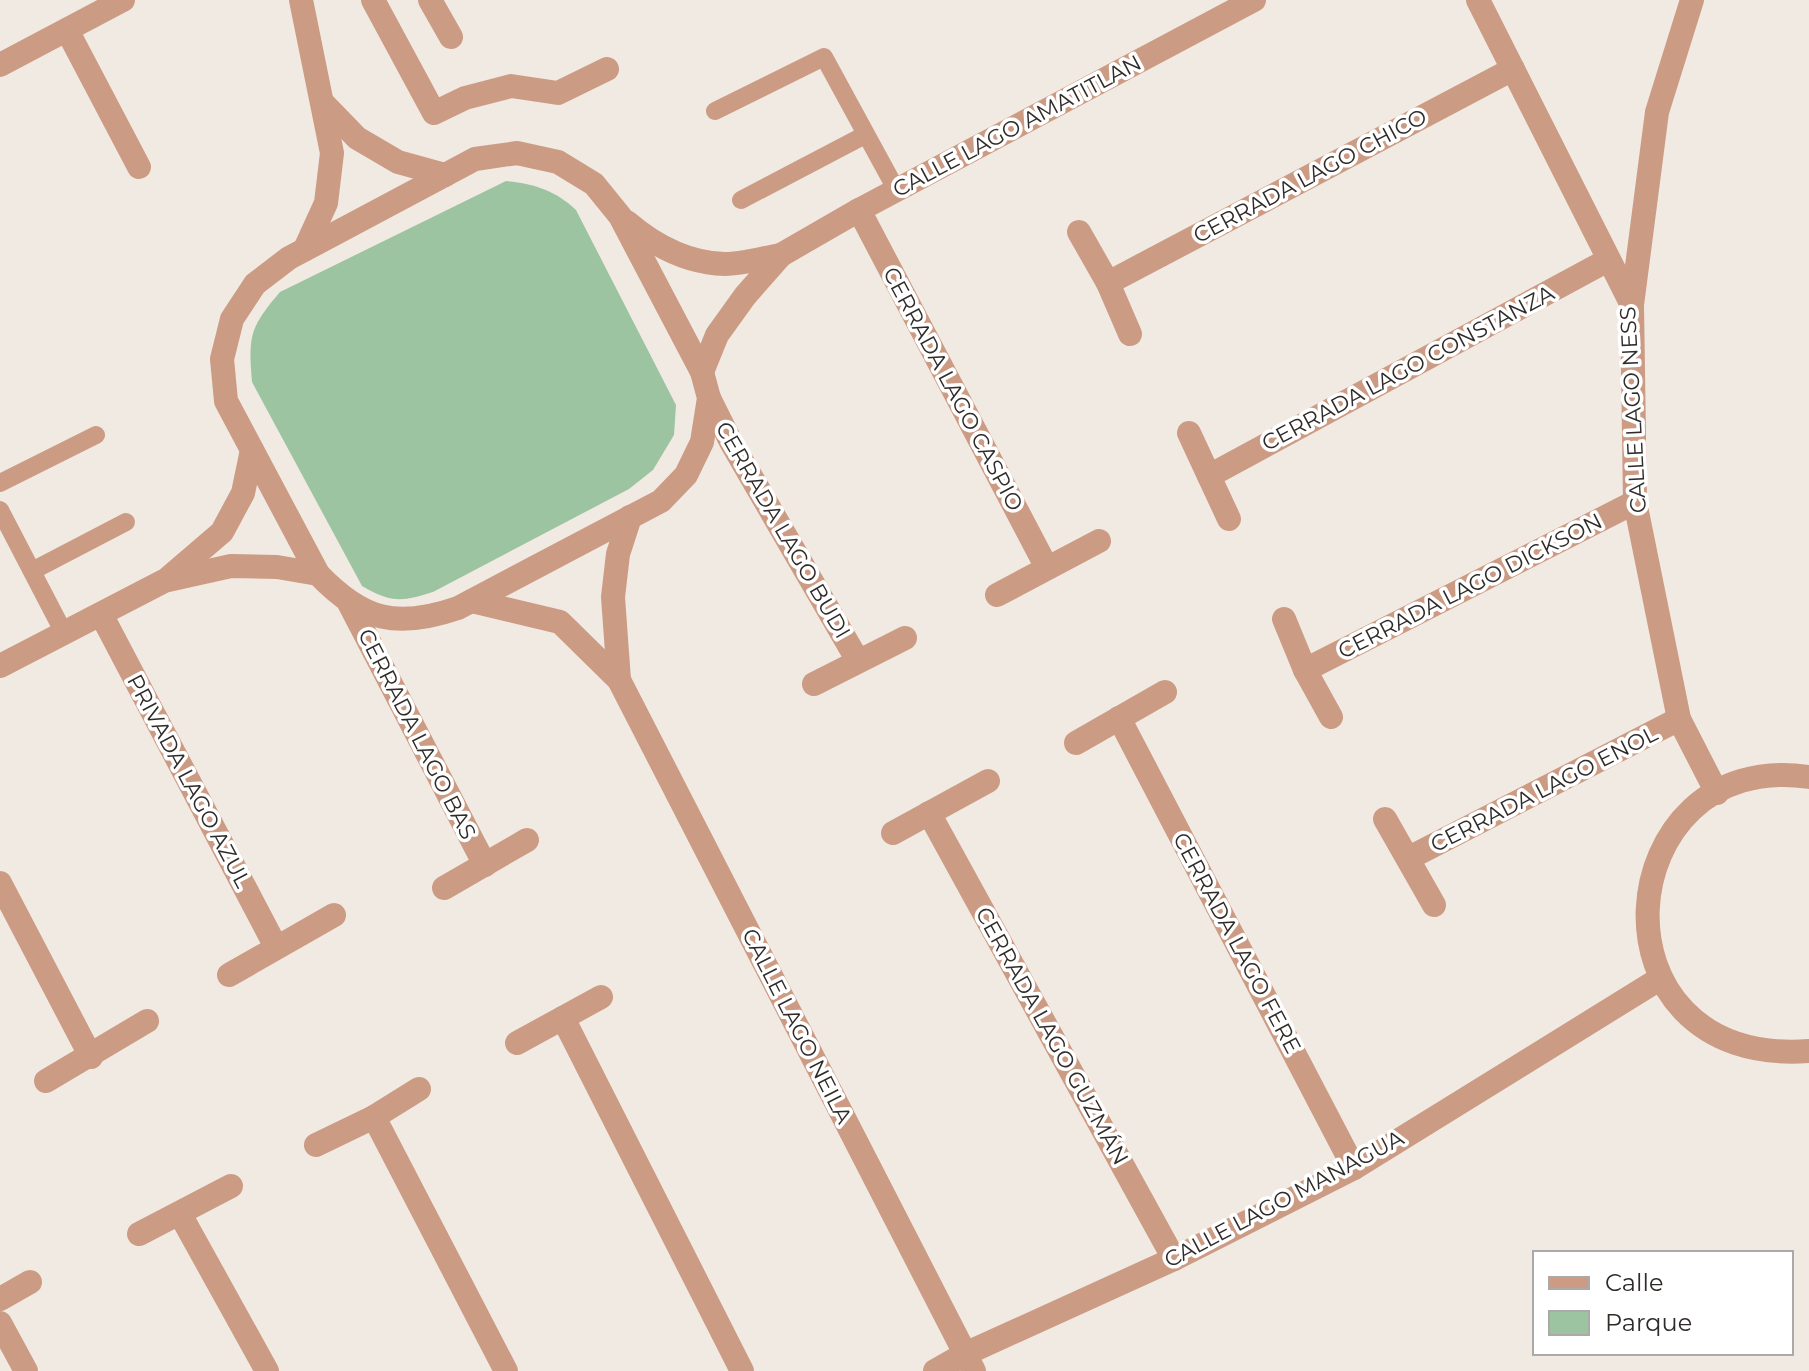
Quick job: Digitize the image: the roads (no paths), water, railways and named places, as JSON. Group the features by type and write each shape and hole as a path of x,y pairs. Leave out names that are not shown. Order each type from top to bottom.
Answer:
{"street":[{"path":"0,65 123,0"},
{"path":"301,0 332,153 326,203 305,249"},
{"path":"373,0 434,113 465,98 511,86 558,93 607,69"},
{"path":"430,0 451,37"},
{"name":"CALLE LAGO AMATITLAN","path":"781,255 859,210 1254,0"},
{"name":"CALLE LAGO NESS","path":"1478,0 1632,305 1635,502 1679,719 1717,793"},
{"path":"1632,305 1657,112 1692,0"},
{"path":"67,30 139,167"},
{"name":"CERRADA LAGO CHICO","path":"1108,283 1513,69"},
{"path":"323,103 357,138 377,150 398,162 445,175"},
{"path":"620,216 702,372 709,398 702,442 686,475 661,501 472,601 429,619 397,620 367,613 340,597 318,574 226,401 222,359 232,319 255,284 289,258 475,159 517,153 558,162 594,184 620,216 650,241 686,258 725,264 781,255"},
{"name":"CERRADA LAGO CASPIO","path":"859,210 1047,568"},
{"path":"1079,232 1108,283 1130,334"},
{"path":"702,372 717,335 745,296 781,255"},
{"name":"CERRADA LAGO CONSTANZA","path":"1209,476 1608,260"},
{"name":"CERRADA LAGO BUDI","path":"709,398 731,442 858,661"},
{"path":"1189,433 1229,519"},
{"path":"0,666 166,580 222,532 243,493 252,450"},
{"name":"CERRADA LAGO DICKSON","path":"1305,670 1635,502"},
{"path":"619,680 613,597 618,554 630,517"},
{"path":"997,595 1099,541"},
{"path":"166,580 231,566 277,567 318,574"},
{"path":"472,601 560,622 619,680"},
{"name":"CERRADA LAGO BAS","path":"349,603 485,865"},
{"name":"PRIVADA LAGO AZUL","path":"101,614 276,947"},
{"path":"1284,619 1305,670 1331,717"},
{"path":"814,684 905,638"},
{"name":"CALLE LAGO NEILA","path":"619,680 970,1362"},
{"path":"1076,743 1165,692"},
{"name":"CERRADA LAGO FERE","path":"1119,718 1354,1168"},
{"name":"CERRADA LAGO ENOL","path":"1409,858 1679,719"},
{"path":"1809,777 1768,776 1741,782 1717,793 1694,809 1676,828 1661,851 1651,876 1646,903 1646,930 1661,978 1680,1006 1700,1025 1725,1040 1752,1049 1780,1053 1809,1051"},
{"path":"893,833 988,781"},
{"name":"CERRADA LAGO GUZMÁN","path":"929,813 1174,1259"},
{"path":"1385,819 1434,905"},
{"path":"444,888 527,840"},
{"path":"0,883 91,1057"},
{"path":"229,975 334,915"},
{"name":"CALLE LAGO MANAGUA","path":"935,1371 970,1362 1354,1168 1661,978"},
{"path":"517,1043 601,997"},
{"path":"563,1018 742,1371"},
{"path":"46,1081 147,1021"},
{"path":"316,1145 374,1117 419,1089"},
{"path":"374,1117 506,1371"},
{"path":"139,1234 231,1186"},
{"path":"180,1214 267,1371"},
{"path":"0,1299 30,1282"},
{"path":"0,1323 26,1371"}],"lane":[{"path":"715,111 824,57 897,191"},
{"path":"741,200 865,135"},
{"path":"0,483 96,435"},
{"path":"0,510 64,633"},
{"path":"32,571 126,522"}]}
